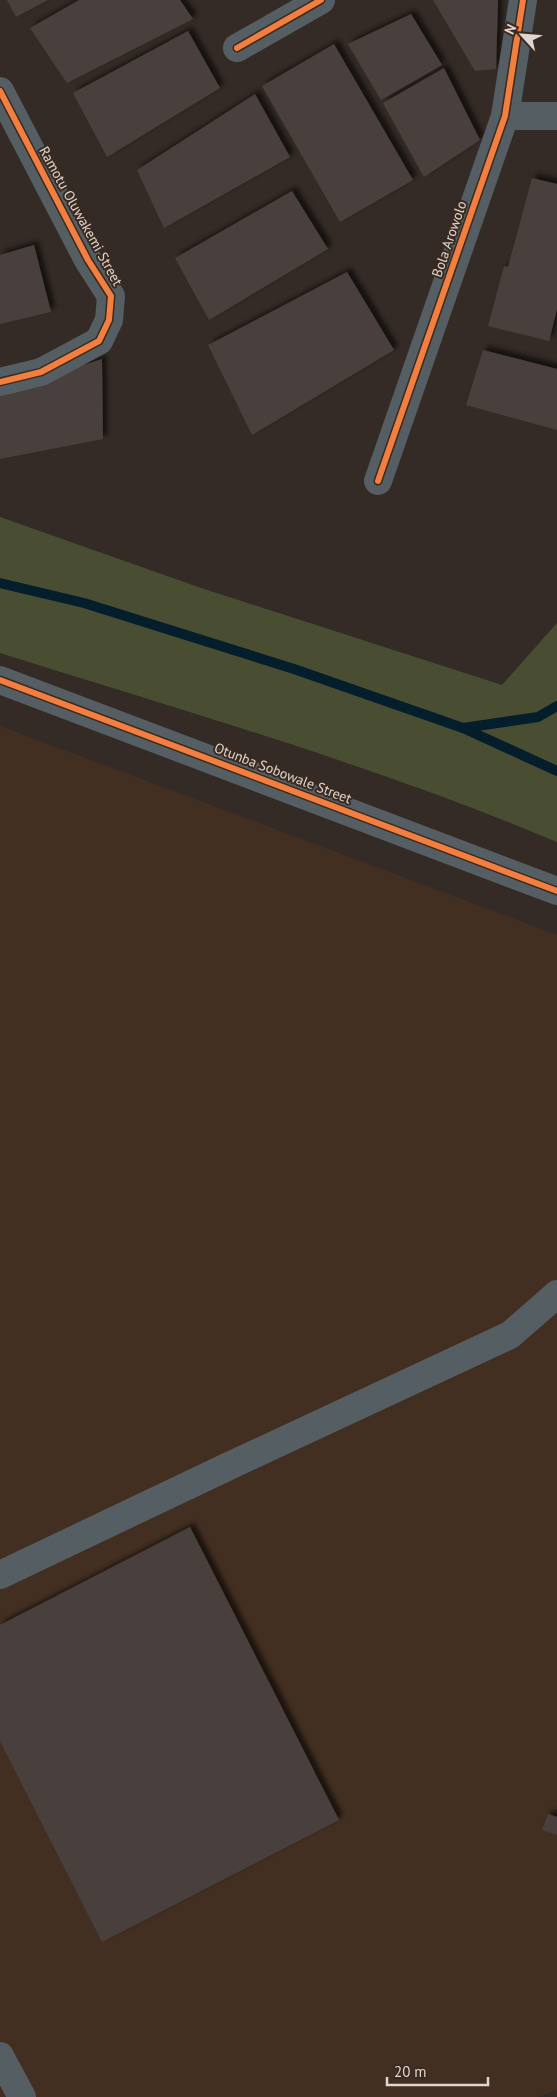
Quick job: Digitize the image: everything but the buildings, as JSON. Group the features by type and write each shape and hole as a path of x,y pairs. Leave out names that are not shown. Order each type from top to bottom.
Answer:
{"street":[{"path":"237,48 321,0"},
{"name":"Bola Arowolo","path":"378,481 505,116 523,0"},
{"name":"Ramotu Oluwakemi Street","path":"0,91 88,260 111,296 109,320 99,341 41,372 0,382"},
{"path":"505,116 557,116"},
{"name":"Otunba Sobowale Street","path":"0,680 557,890"},
{"path":"0,1575 510,1335 557,1294"},
{"path":"0,2056 22,2097"}],"shaded area":[{"path":"0,726 557,935 557,2090 538,2097 0,2097"}],"green space":[{"path":"0,517 201,588 502,685 557,623 557,842 489,814 351,764 0,653"}],"waterway":[{"path":"0,583 84,603 294,669 463,728 557,771"},
{"path":"463,728 538,717 557,706"}],"cycle path":[{"path":"237,48 321,0"},
{"path":"378,481 505,116 523,0"},
{"path":"0,91 88,260 111,296 109,320 99,341 41,372 0,382"},
{"path":"0,680 557,891"}]}
